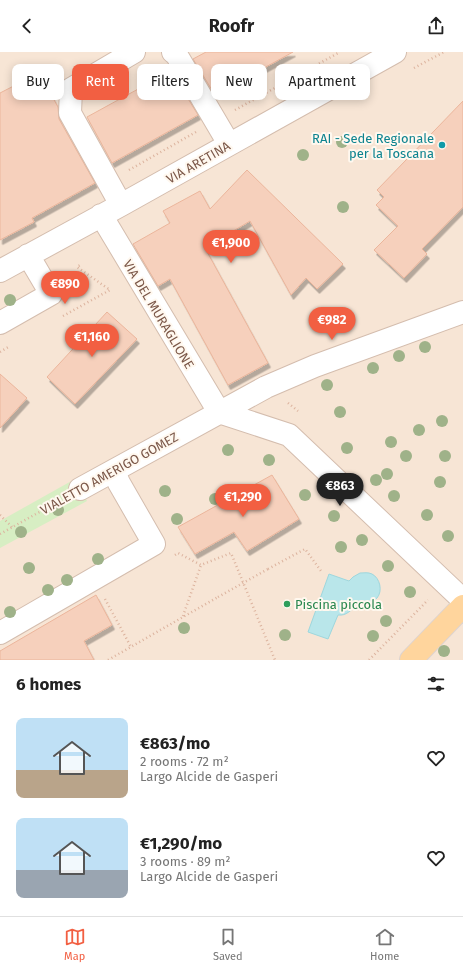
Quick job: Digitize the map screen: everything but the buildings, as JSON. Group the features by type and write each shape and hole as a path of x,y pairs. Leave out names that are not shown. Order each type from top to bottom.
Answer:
{"main road":[{"path":"411,660 463,606"}],"street":[{"path":"121,205 70,113 71,89 134,52"},
{"path":"173,52 176,54 229,144"},
{"name":"VIA ARETINA","path":"0,271 395,52"},
{"name":"VIA DEL MURAGLIONE","path":"101,215 219,412"},
{"path":"0,323 51,294 28,255"},
{"name":"VIALETTO AMERIGO GOMEZ","path":"80,489 266,387 315,366 463,312"},
{"path":"219,412 289,435 463,600"},
{"path":"0,633 154,544 119,483 114,470"}],"path":[{"path":"108,182 340,52"},
{"name":"VIALETTO AMERIGO GOMEZ","path":"0,534 80,489"},
{"path":"0,515 12,527"},
{"path":"108,660 305,549 321,571"},
{"path":"171,557 178,553 201,565"},
{"path":"182,617 201,565 231,553 275,660"},
{"path":"369,660 444,583"},
{"path":"103,596 131,647"}],"shaded area":[{"path":"0,52 463,52 463,660 0,660"}],"green space":[{"path":"75,479 87,501 0,548 0,521"}],"water":[{"path":"360,573 370,573 377,578 380,585 380,592 377,598 357,606 346,614 338,615 328,639 308,632 329,574 349,581"}],"place":[{"name":"RAI - Sede Regionale per la Toscana","path":"442,145"},
{"name":"Piscina piccola","path":"287,604"}]}
